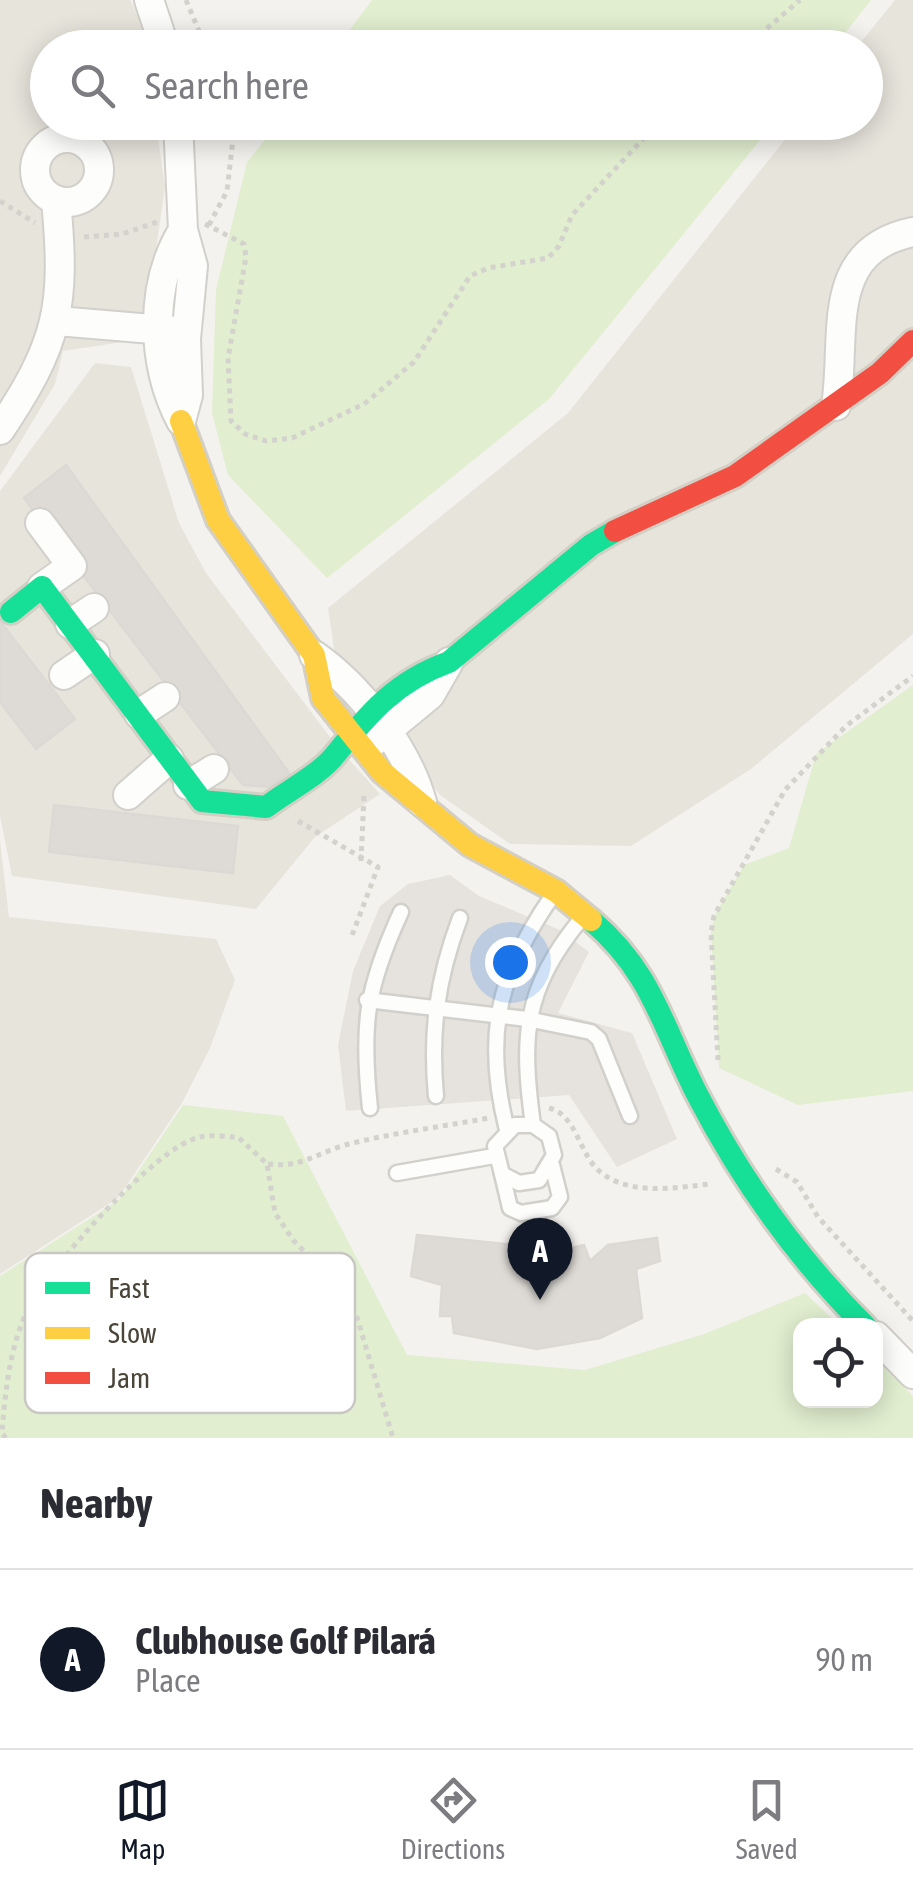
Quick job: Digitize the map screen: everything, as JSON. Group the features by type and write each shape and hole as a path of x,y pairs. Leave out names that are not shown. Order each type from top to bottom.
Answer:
{"street":[{"path":"150,0 159,30"},
{"path":"180,140 192,225 166,256 173,330 161,375 218,520 314,655 338,672 367,732 413,771 422,802 470,844 556,890 624,948 640,971 697,1094 747,1186 827,1288 856,1318"},
{"path":"0,430 48,350 58,321 56,200"},
{"path":"836,406 849,274 879,244 913,232"},
{"path":"58,321 173,330"},
{"path":"42,587 202,801 266,807 367,732 430,695 449,662 591,545 628,523 735,476 836,406 913,342"},
{"path":"10,612 72,566 40,523"},
{"path":"70,624 94,608"},
{"path":"64,675 95,654"},
{"path":"139,714 165,697"},
{"path":"128,795 168,758"},
{"path":"188,785 214,769"},
{"path":"883,1343 913,1374"}],"lane":[{"path":"507,1130 496,1016 520,944 556,890"},
{"path":"370,1108 363,1044 367,1000 401,912"},
{"path":"533,1125 507,1130 495,1146 494,1156 507,1203 514,1212 552,1208 560,1197 552,1165 553,1146 533,1125 526,1019 537,984 556,950 586,913"},
{"path":"436,1096 434,1010 444,962 460,918"},
{"path":"367,1000 526,1019 592,1032 599,1040 630,1116"},
{"path":"397,1173 494,1156"},
{"path":"502,1174 530,1184 552,1165"}],"path":[{"path":"186,0 198,30"},
{"path":"765,30 800,0"},
{"path":"192,225 228,191 232,140"},
{"path":"0,201 26,219 94,239 168,218 244,244 246,257 228,358 230,421 245,434 266,441 292,438 364,404 414,362 470,276 488,268 548,258 559,246 572,215 643,140"},
{"path":"718,1068 711,933 714,916 784,790 846,726 913,676"},
{"path":"306,806 292,817 378,867 351,938"},
{"path":"67,1253 152,1165 198,1136 238,1137 268,1164 293,1168"},
{"path":"765,1163 797,1182 818,1217 913,1321"},
{"path":"268,1164 275,1213 307,1253"},
{"path":"355,1313 393,1438"},
{"path":"6,1438 1,1418 5,1388 25,1318"}],"shaded area":[{"path":"0,0 130,0 143,30 30,30 30,140 158,140 165,187 143,339 63,351 55,384 0,476"},
{"path":"895,0 913,0 913,634 751,769 631,846 510,844 440,795 335,655 328,608 568,413 785,140 883,140 883,30 871,30"},
{"path":"95,363 131,367 179,523 206,573 336,745 380,794 315,837 256,909 12,876 0,816 0,491"},
{"path":"0,840 9,917 216,939 235,980 210,1048 182,1103 118,1198 33,1253 25,1253 25,1258 0,1274"},
{"path":"450,875 479,896 560,930 589,952 558,1013 632,1033 677,1139 617,1167 569,1095 346,1111 338,1045 353,971 380,906 408,884"}],"green space":[{"path":"372,0 871,0 847,30 350,30"},
{"path":"264,140 760,140 549,399 327,578 228,475 212,413 216,290 247,162"},
{"path":"913,685 913,1091 798,1105 719,1068 711,933 714,916 744,865 789,848 816,754"},
{"path":"183,1105 283,1116 354,1253 36,1253 119,1200"},
{"path":"355,1255 407,1355 585,1370 704,1334 805,1293 832,1318 793,1318 793,1408 883,1408 883,1367 913,1396 913,1438 0,1438 0,1276 25,1260 25,1413 355,1413"}],"building":[{"path":"66,465 289,773 269,787 243,785 24,498"},
{"path":"0,621 75,719 36,749 0,702"},
{"path":"54,805 238,826 233,873 49,852"},
{"path":"417,1235 516,1245 516,1268 530,1264 528,1253 564,1243 567,1249 584,1245 590,1261 608,1245 657,1238 660,1261 636,1269 642,1318 600,1338 537,1349 454,1333 452,1316 440,1316 442,1285 411,1276"}],"traffic: fast":[{"path":"11,612 42,587 202,801 266,807 328,762 372,712 399,689 449,662 591,545 615,531"},
{"path":"591,920 612,940 643,981 698,1096 752,1188 794,1246 858,1318"}],"traffic: slow":[{"path":"181,421 218,520 314,655 323,698 382,772 470,845 556,891 591,920"}],"traffic: jam":[{"path":"615,531 735,476 880,373 913,341"}],"place":[{"name":"Clubhouse Golf Pilará","path":"540,1300"}]}
